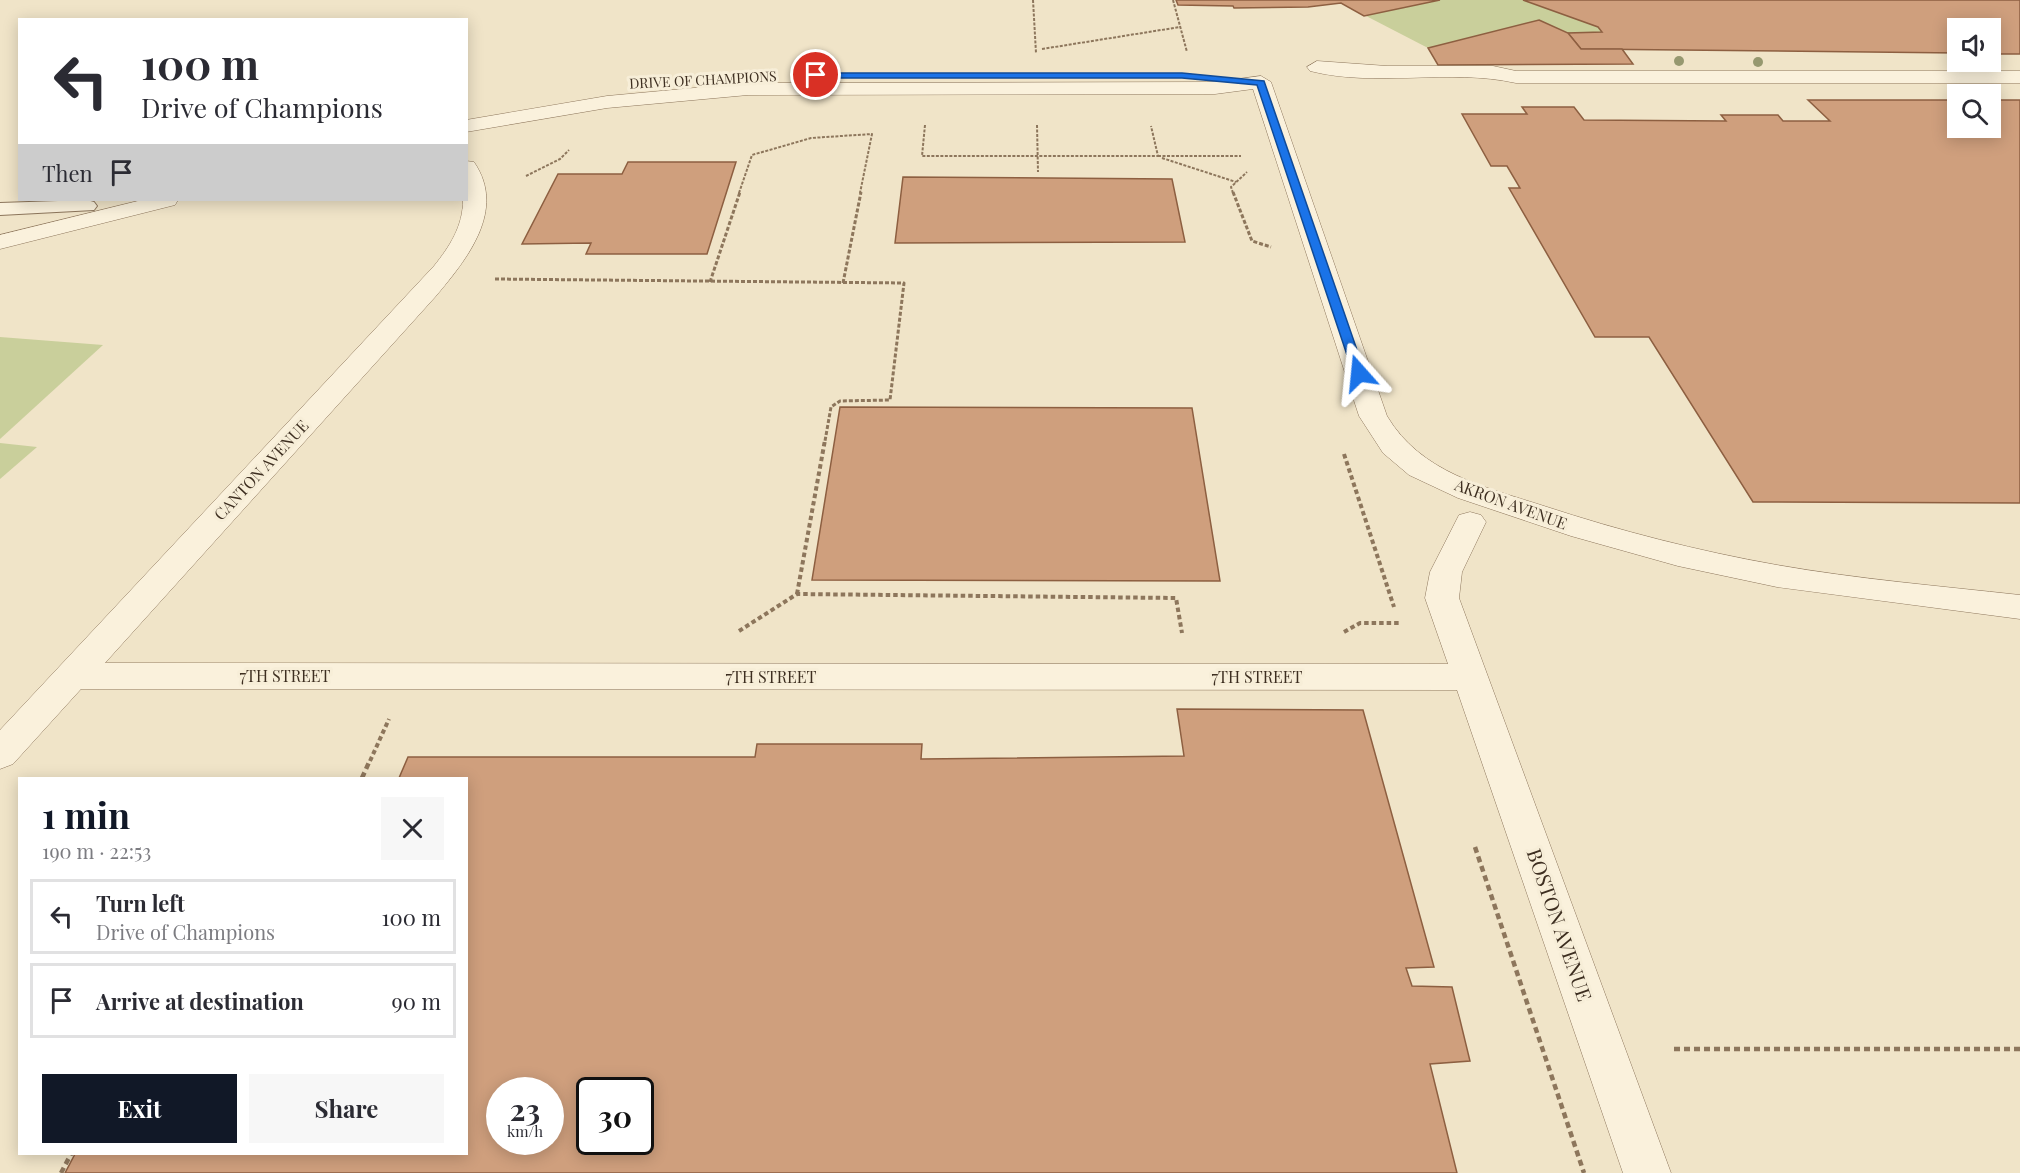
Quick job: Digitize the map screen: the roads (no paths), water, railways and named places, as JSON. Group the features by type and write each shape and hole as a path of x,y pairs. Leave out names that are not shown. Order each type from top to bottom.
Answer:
{"street":[{"path":"1317,68 1387,72 1493,72 1516,77 2020,78"},
{"name":"DRIVE OF CHAMPIONS","path":"468,109 523,97 600,86 745,76 1182,76 1261,82"},
{"name":"DRIVE OF CHAMPIONS","path":"468,126 603,100 692,92 748,89 1215,88 1261,82"},
{"name":"AKRON AVENUE","path":"1261,82 1373,416 1393,447 1410,460 1447,480 1498,501 1582,530 1698,561 1779,576 2020,607"},
{"name":"CANTON AVENUE","path":"0,754 396,324 454,256 470,233 476,214 477,195 468,172"},
{"path":"0,227 107,201"},
{"path":"0,242 163,201"},
{"name":"BOSTON AVENUE","path":"1470,522 1446,572 1442,597 1647,1173"},
{"name":"7TH STREET","path":"70,676 1471,677"}],"lane":[{"path":"0,209 87,206"}]}
